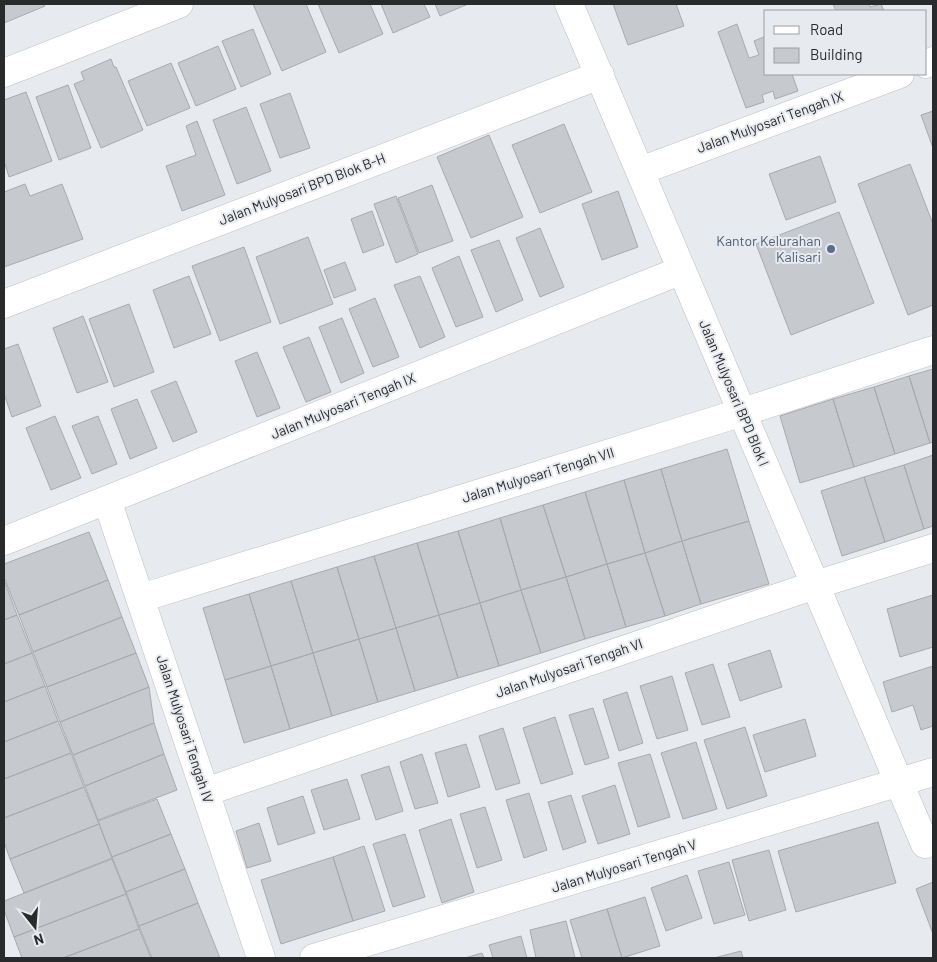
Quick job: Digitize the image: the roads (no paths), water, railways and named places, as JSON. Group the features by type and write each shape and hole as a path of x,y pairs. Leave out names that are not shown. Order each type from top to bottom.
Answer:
{"street":[{"path":"4,73 179,4"},
{"name":"Jalan Mulyosari BPD Blok I","path":"569,4 925,844"},
{"name":"Jalan Mulyosari BPD Blok B-H","path":"4,304 600,75"},
{"name":"Jalan Mulyosari Tengah IX","path":"640,171 897,75"},
{"name":"Jalan Mulyosari Tengah IX","path":"4,541 682,270"},
{"name":"Jalan Mulyosari Tengah VII","path":"141,598 743,412 933,350"},
{"name":"Jalan Mulyosari Tengah IV","path":"108,500 262,958"},
{"name":"Jalan Mulyosari Tengah VI","path":"205,792 815,584 933,548"},
{"name":"Jalan Mulyosari Tengah V","path":"314,958 933,772"}],"place":[{"name":"Kantor Kelurahan Kalisari","path":"831,249"}]}
